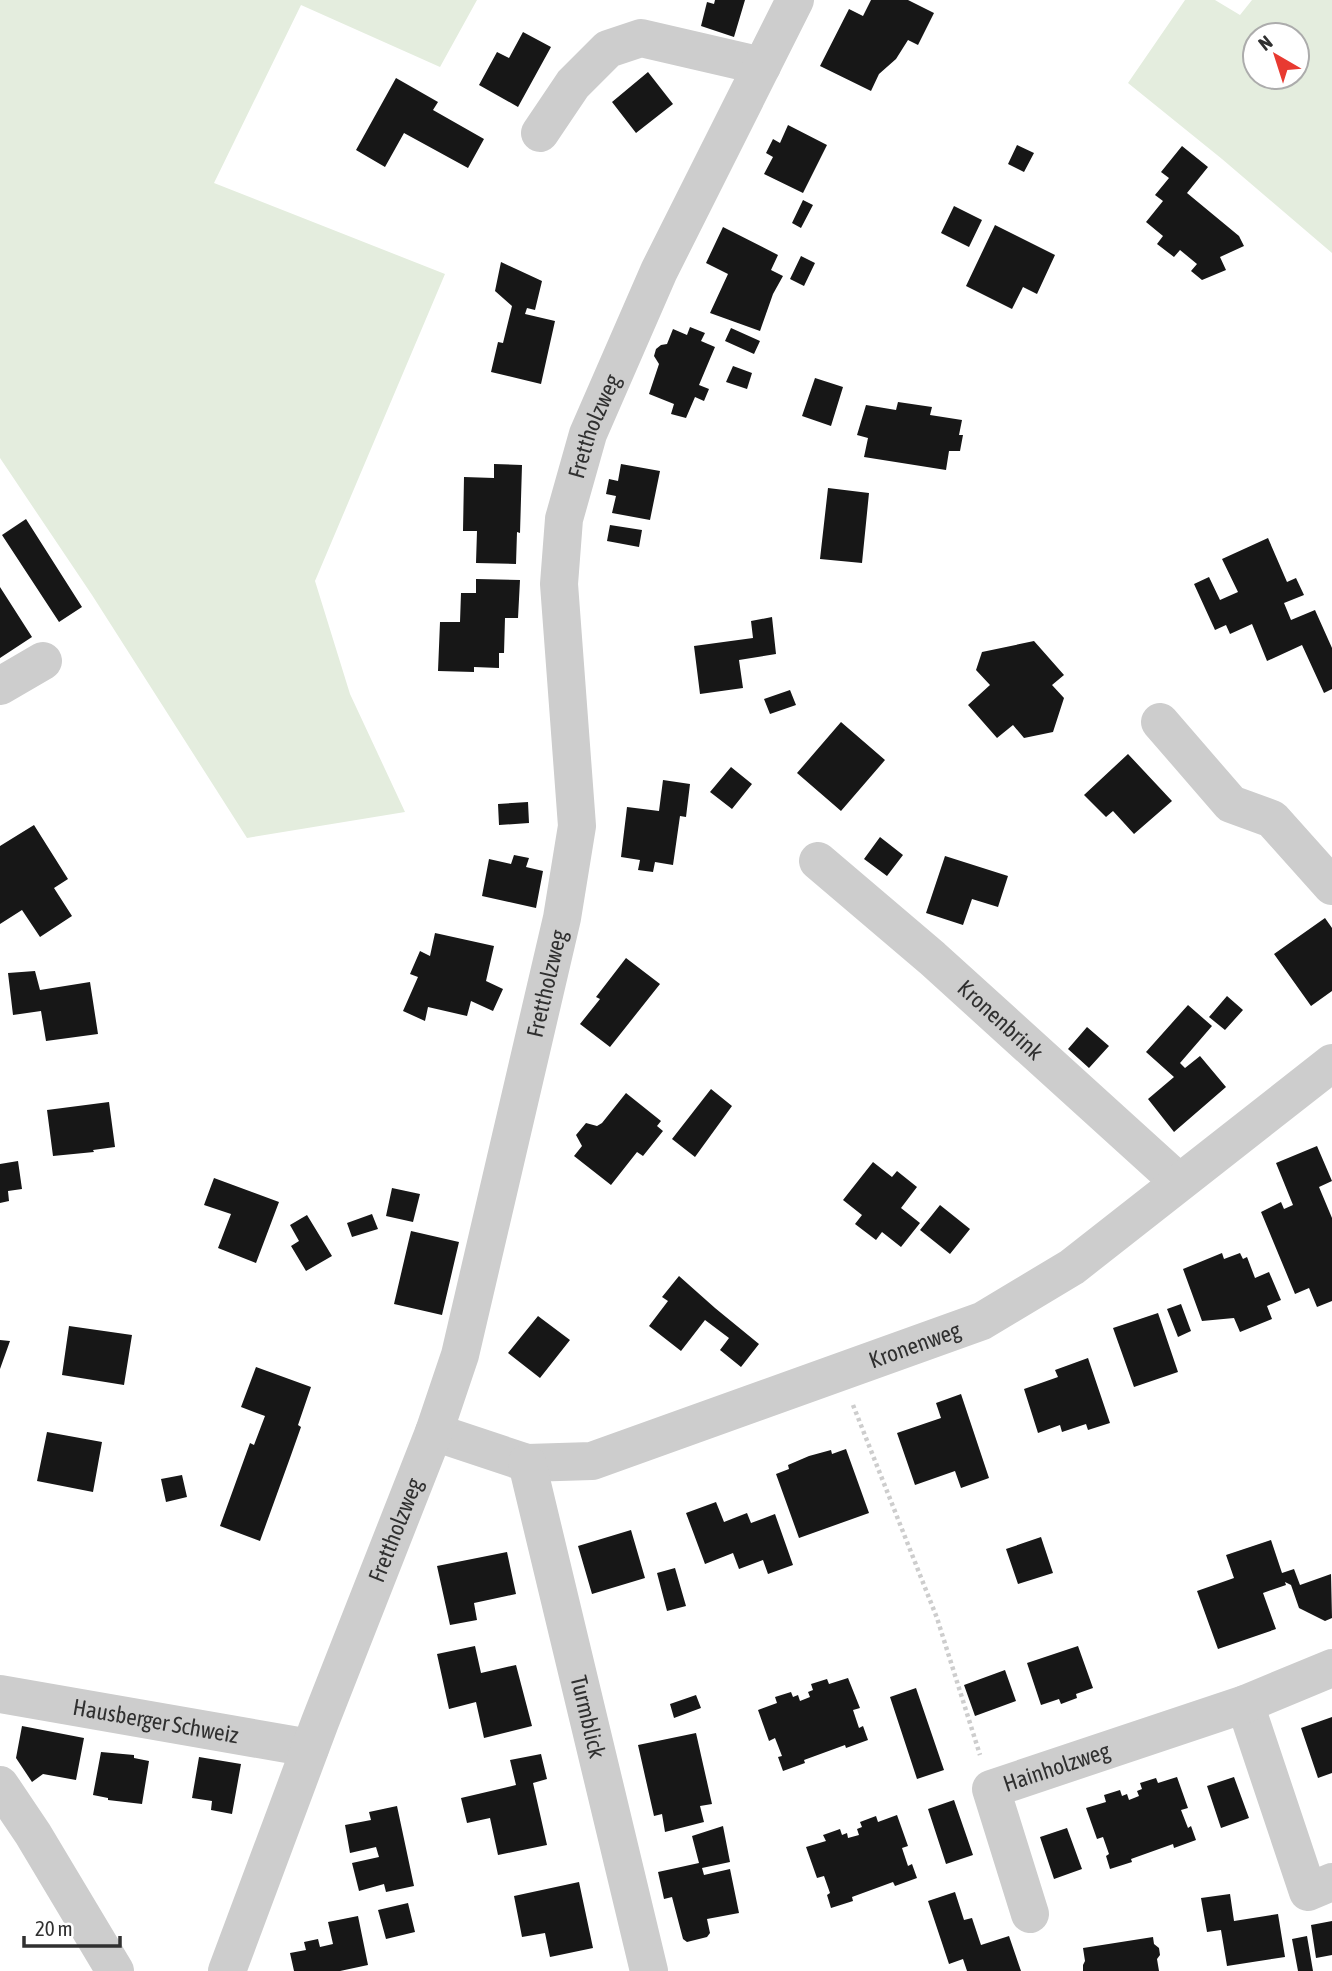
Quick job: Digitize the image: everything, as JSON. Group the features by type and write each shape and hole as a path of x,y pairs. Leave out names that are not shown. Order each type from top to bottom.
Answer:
{"street":[{"name":"Frettholzweg","path":"227,1971 310,1748 434,1432 460,1355 562,918 577,826 559,584 564,519 588,434 659,271 795,0"},
{"path":"540,133 573,84 608,49 641,38 762,66"},
{"path":"0,686 43,661"},
{"path":"1160,722 1231,804 1272,819 1332,886"},
{"name":"Kronenbrink","path":"818,861 932,958 1179,1182"},
{"name":"Kronenweg","path":"434,1432 527,1463 592,1461 982,1321 1072,1266 1332,1063"},
{"name":"Turmblick","path":"527,1463 649,1971"},
{"name":"Hainholzweg","path":"1030,1914 991,1789 1245,1704 1332,1668"},
{"name":"Hausberger Schweiz","path":"0,1694 310,1748"},
{"path":"1245,1704 1308,1892 1332,1882"},
{"path":"0,1785 33,1834 115,1971"}],"path":[{"path":"840,1372 937,1618 991,1789"}],"green space":[{"path":"0,0 477,0 440,67 301,5 214,183 445,274 315,581 350,694 405,812 247,838 92,595 0,458"},
{"path":"1185,0 1215,0 1240,15 1252,0 1332,0 1332,253 1128,83"}],"building":[{"path":"715,0 745,0 734,37 701,26 707,2 714,4"},
{"path":"871,0 908,0 934,13 918,45 908,40 896,59 879,74 871,91 820,66 849,9 863,16"},
{"path":"523,32 551,47 518,107 479,85 497,52 509,58"},
{"path":"648,72 673,104 636,133 612,102"},
{"path":"396,78 438,102 433,110 484,139 468,168 404,133 385,167 356,150"},
{"path":"788,125 827,145 803,193 764,174 773,157 766,153 773,139 780,143"},
{"path":"1017,145 1034,153 1024,172 1008,164"},
{"path":"1182,146 1208,167 1187,193 1239,236 1244,246 1220,257 1226,270 1202,280 1191,271 1197,264 1180,250 1174,257 1157,244 1163,236 1146,222 1163,201 1155,195 1169,178 1161,172"},
{"path":"803,200 813,205 801,228 792,223"},
{"path":"954,206 982,220 969,247 941,233"},
{"path":"995,225 1055,255 1037,294 1023,287 1012,309 966,286"},
{"path":"723,227 778,255 771,270 783,276 773,294 760,331 710,313 728,274 706,263"},
{"path":"801,256 815,263 804,286 790,279"},
{"path":"501,262 542,281 535,310 527,308 525,314 555,321 541,384 491,372 498,342 503,343 512,306 495,291"},
{"path":"690,327 705,333 701,341 715,347 699,385 709,389 704,401 695,397 686,418 671,414 674,404 649,394 659,364 654,356 656,349 667,344 673,329 687,335"},
{"path":"731,328 760,341 754,354 725,341"},
{"path":"733,366 752,373 747,389 726,382"},
{"path":"815,378 843,387 831,426 802,416"},
{"path":"898,402 932,407 930,415 962,420 960,451 949,451 946,470 864,457 868,438 857,435 866,405 896,410"},
{"path":"494,464 522,465 520,533 517,532 516,564 476,563 477,531 463,531 464,477 494,478"},
{"path":"621,464 660,471 650,520 612,513 616,496 606,494 609,479 618,481"},
{"path":"828,488 869,493 862,563 820,559"},
{"path":"26,519 82,607 59,622 2,535"},
{"path":"610,525 642,530 639,547 607,541"},
{"path":"1268,538 1287,582 1296,578 1304,595 1284,603 1291,620 1315,610 1332,648 1332,689 1324,693 1302,645 1267,661 1252,624 1230,634 1226,625 1215,630 1194,584 1209,577 1220,600 1238,592 1222,559"},
{"path":"476,579 520,580 518,618 505,618 504,653 499,653 499,668 474,667 474,672 438,671 440,622 460,622 461,593 476,593"},
{"path":"0,587 32,637 0,658"},
{"path":"772,617 776,654 739,660 743,688 700,694 694,646 753,638 751,621"},
{"path":"1034,641 1064,675 1052,685 1064,698 1053,732 1024,738 1013,725 997,738 968,705 990,685 976,670 982,652"},
{"path":"790,690 796,705 770,714 764,699"},
{"path":"841,722 885,760 841,811 797,773"},
{"path":"1128,754 1172,801 1134,834 1113,811 1106,817 1084,795"},
{"path":"731,767 752,784 732,809 710,792"},
{"path":"663,780 690,784 686,817 680,816 673,865 655,862 653,872 638,870 640,860 621,857 627,807 659,811"},
{"path":"528,802 529,823 499,825 498,804"},
{"path":"34,825 68,879 54,888 72,916 40,937 22,910 0,924 0,846"},
{"path":"880,837 903,855 887,876 864,859"},
{"path":"514,855 529,858 526,867 543,871 536,908 482,896 489,859 511,864"},
{"path":"945,856 1008,876 998,907 972,899 963,925 926,913"},
{"path":"1325,918 1332,928 1332,991 1311,1006 1274,954"},
{"path":"435,933 494,946 486,981 503,989 493,1011 471,1001 467,1016 428,1007 425,1021 403,1011 418,977 410,974 420,951 430,956"},
{"path":"626,958 660,984 610,1047 580,1024 600,999 596,997"},
{"path":"35,971 40,990 90,982 98,1034 46,1041 41,1011 13,1015 8,973"},
{"path":"1227,996 1243,1010 1225,1030 1209,1017"},
{"path":"1188,1005 1212,1026 1180,1063 1185,1068 1200,1056 1226,1087 1174,1132 1148,1099 1174,1077 1146,1052"},
{"path":"1087,1027 1109,1046 1089,1068 1068,1049"},
{"path":"711,1089 732,1106 695,1157 672,1139"},
{"path":"626,1093 661,1121 657,1126 663,1131 643,1156 637,1152 611,1185 574,1156 582,1146 576,1135 586,1123 597,1126 602,1123"},
{"path":"109,1102 115,1147 53,1156 47,1110"},
{"path":"1317,1146 1332,1181 1319,1187 1332,1218 1332,1301 1317,1307 1309,1288 1295,1294 1261,1212 1281,1202 1284,1209 1293,1205 1276,1163"},
{"path":"18,1161 22,1189 8,1191 9,1201 0,1203 0,1164"},
{"path":"873,1162 892,1177 897,1171 917,1187 901,1208 920,1223 901,1247 882,1232 876,1240 855,1224 862,1215 843,1200"},
{"path":"214,1178 279,1202 256,1263 218,1248 231,1214 204,1205"},
{"path":"392,1188 420,1194 413,1222 386,1216"},
{"path":"940,1205 970,1229 950,1254 920,1230"},
{"path":"372,1214 378,1229 352,1237 347,1223"},
{"path":"307,1215 332,1256 306,1271 291,1246 299,1241 290,1225"},
{"path":"411,1231 459,1242 442,1315 394,1304"},
{"path":"1222,1253 1224,1259 1240,1253 1243,1259 1247,1257 1255,1278 1269,1272 1281,1300 1267,1306 1272,1319 1240,1332 1234,1318 1202,1321 1183,1269"},
{"path":"679,1276 759,1344 741,1367 720,1350 729,1338 705,1320 681,1351 649,1326 668,1301 662,1297"},
{"path":"1181,1304 1191,1331 1178,1337 1167,1309"},
{"path":"1158,1313 1178,1372 1134,1387 1113,1328"},
{"path":"538,1316 570,1340 540,1378 508,1353"},
{"path":"69,1326 132,1335 124,1385 62,1375"},
{"path":"0,1340 10,1341 0,1369"},
{"path":"1088,1358 1110,1423 1088,1430 1086,1424 1062,1432 1060,1425 1038,1433 1024,1389 1058,1377 1055,1370"},
{"path":"256,1367 311,1387 298,1425 301,1427 260,1541 220,1526 250,1443 254,1445 265,1416 241,1407"},
{"path":"961,1394 989,1478 961,1488 955,1471 915,1485 897,1433 941,1418 936,1403"},
{"path":"47,1432 102,1442 93,1492 37,1481"},
{"path":"846,1449 869,1513 799,1538 776,1474 789,1469 788,1465 809,1456 831,1450 832,1454"},
{"path":"182,1475 187,1497 166,1502 161,1479"},
{"path":"716,1502 724,1522 747,1513 751,1523 775,1514 793,1565 768,1574 763,1560 739,1569 733,1553 705,1564 686,1513"},
{"path":"631,1530 645,1578 592,1594 578,1546"},
{"path":"1041,1537 1053,1573 1018,1584 1006,1549"},
{"path":"1271,1540 1282,1573 1294,1569 1300,1585 1331,1574 1332,1618 1325,1621 1299,1608 1291,1585 1285,1582 1286,1585 1263,1593 1276,1629 1218,1649 1197,1591 1234,1578 1226,1555"},
{"path":"507,1552 516,1594 474,1603 477,1620 450,1625 437,1566"},
{"path":"675,1568 686,1606 667,1611 657,1573"},
{"path":"475,1646 481,1673 516,1665 532,1726 484,1738 476,1702 449,1709 437,1654"},
{"path":"1078,1646 1093,1688 1076,1694 1077,1698 1061,1704 1059,1699 1041,1705 1027,1663"},
{"path":"1005,1670 1016,1701 975,1716 964,1685"},
{"path":"848,1678 860,1708 853,1710 859,1728 863,1726 868,1740 846,1748 845,1745 783,1771 778,1757 782,1756 775,1738 769,1741 758,1710 777,1703 775,1697 791,1692 793,1697 798,1695 800,1701 810,1697 808,1692 813,1690 811,1684 827,1679 829,1684"},
{"path":"916,1688 944,1770 917,1779 890,1697"},
{"path":"696,1695 701,1708 674,1718 670,1704"},
{"path":"1332,1717 1332,1773 1318,1778 1301,1728"},
{"path":"22,1726 84,1738 76,1780 43,1774 32,1782 16,1758"},
{"path":"696,1733 712,1804 700,1806 704,1822 665,1832 662,1814 654,1816 638,1745"},
{"path":"101,1752 134,1755 134,1758 149,1761 142,1804 108,1800 93,1795"},
{"path":"541,1754 547,1779 533,1783 547,1845 498,1855 490,1818 467,1823 461,1798 516,1785 510,1760"},
{"path":"199,1757 241,1764 232,1814 211,1810 212,1801 192,1798"},
{"path":"1177,1777 1188,1808 1181,1810 1196,1840 1174,1848 1173,1844 1110,1869 1106,1856 1109,1854 1103,1837 1097,1839 1086,1808 1106,1802 1104,1795 1120,1790 1122,1796 1127,1794 1129,1800 1139,1796 1137,1791 1142,1789 1140,1783 1156,1778 1158,1783"},
{"path":"1234,1777 1249,1818 1221,1828 1207,1786"},
{"path":"954,1800 973,1855 946,1864 928,1809"},
{"path":"397,1806 414,1886 386,1892 384,1884 359,1891 352,1863 379,1857 376,1847 350,1853 345,1825 371,1820 369,1812"},
{"path":"897,1815 908,1846 902,1848 908,1866 912,1864 917,1878 895,1886 893,1882 831,1908 827,1895 830,1893 824,1876 817,1878 806,1847 826,1841 823,1835 840,1829 842,1835 847,1833 848,1838 859,1835 857,1829 862,1827 860,1822 876,1816 878,1822"},
{"path":"723,1826 730,1862 702,1868 704,1875 730,1869 739,1913 707,1919 710,1933 707,1937 687,1942 683,1939 672,1897 664,1899 658,1872 699,1863 692,1836"},
{"path":"1067,1828 1082,1869 1054,1879 1040,1837"},
{"path":"579,1882 593,1948 550,1957 545,1933 522,1937 514,1896"},
{"path":"955,1892 964,1920 972,1918 981,1945 1009,1936 1021,1971 967,1971 963,1959 949,1964 928,1901"},
{"path":"1230,1894 1234,1921 1278,1914 1285,1957 1227,1966 1221,1930 1207,1932 1201,1898"},
{"path":"408,1903 415,1932 386,1939 378,1910"},
{"path":"358,1916 368,1965 340,1971 294,1971 290,1953 306,1950 304,1942 318,1939 320,1947 333,1944 328,1922"},
{"path":"1332,1921 1332,1955 1316,1958 1311,1925"},
{"path":"1307,1936 1313,1971 1298,1971 1292,1939"},
{"path":"1153,1937 1154,1944 1159,1948 1159,1971 1083,1971 1083,1948"}]}
